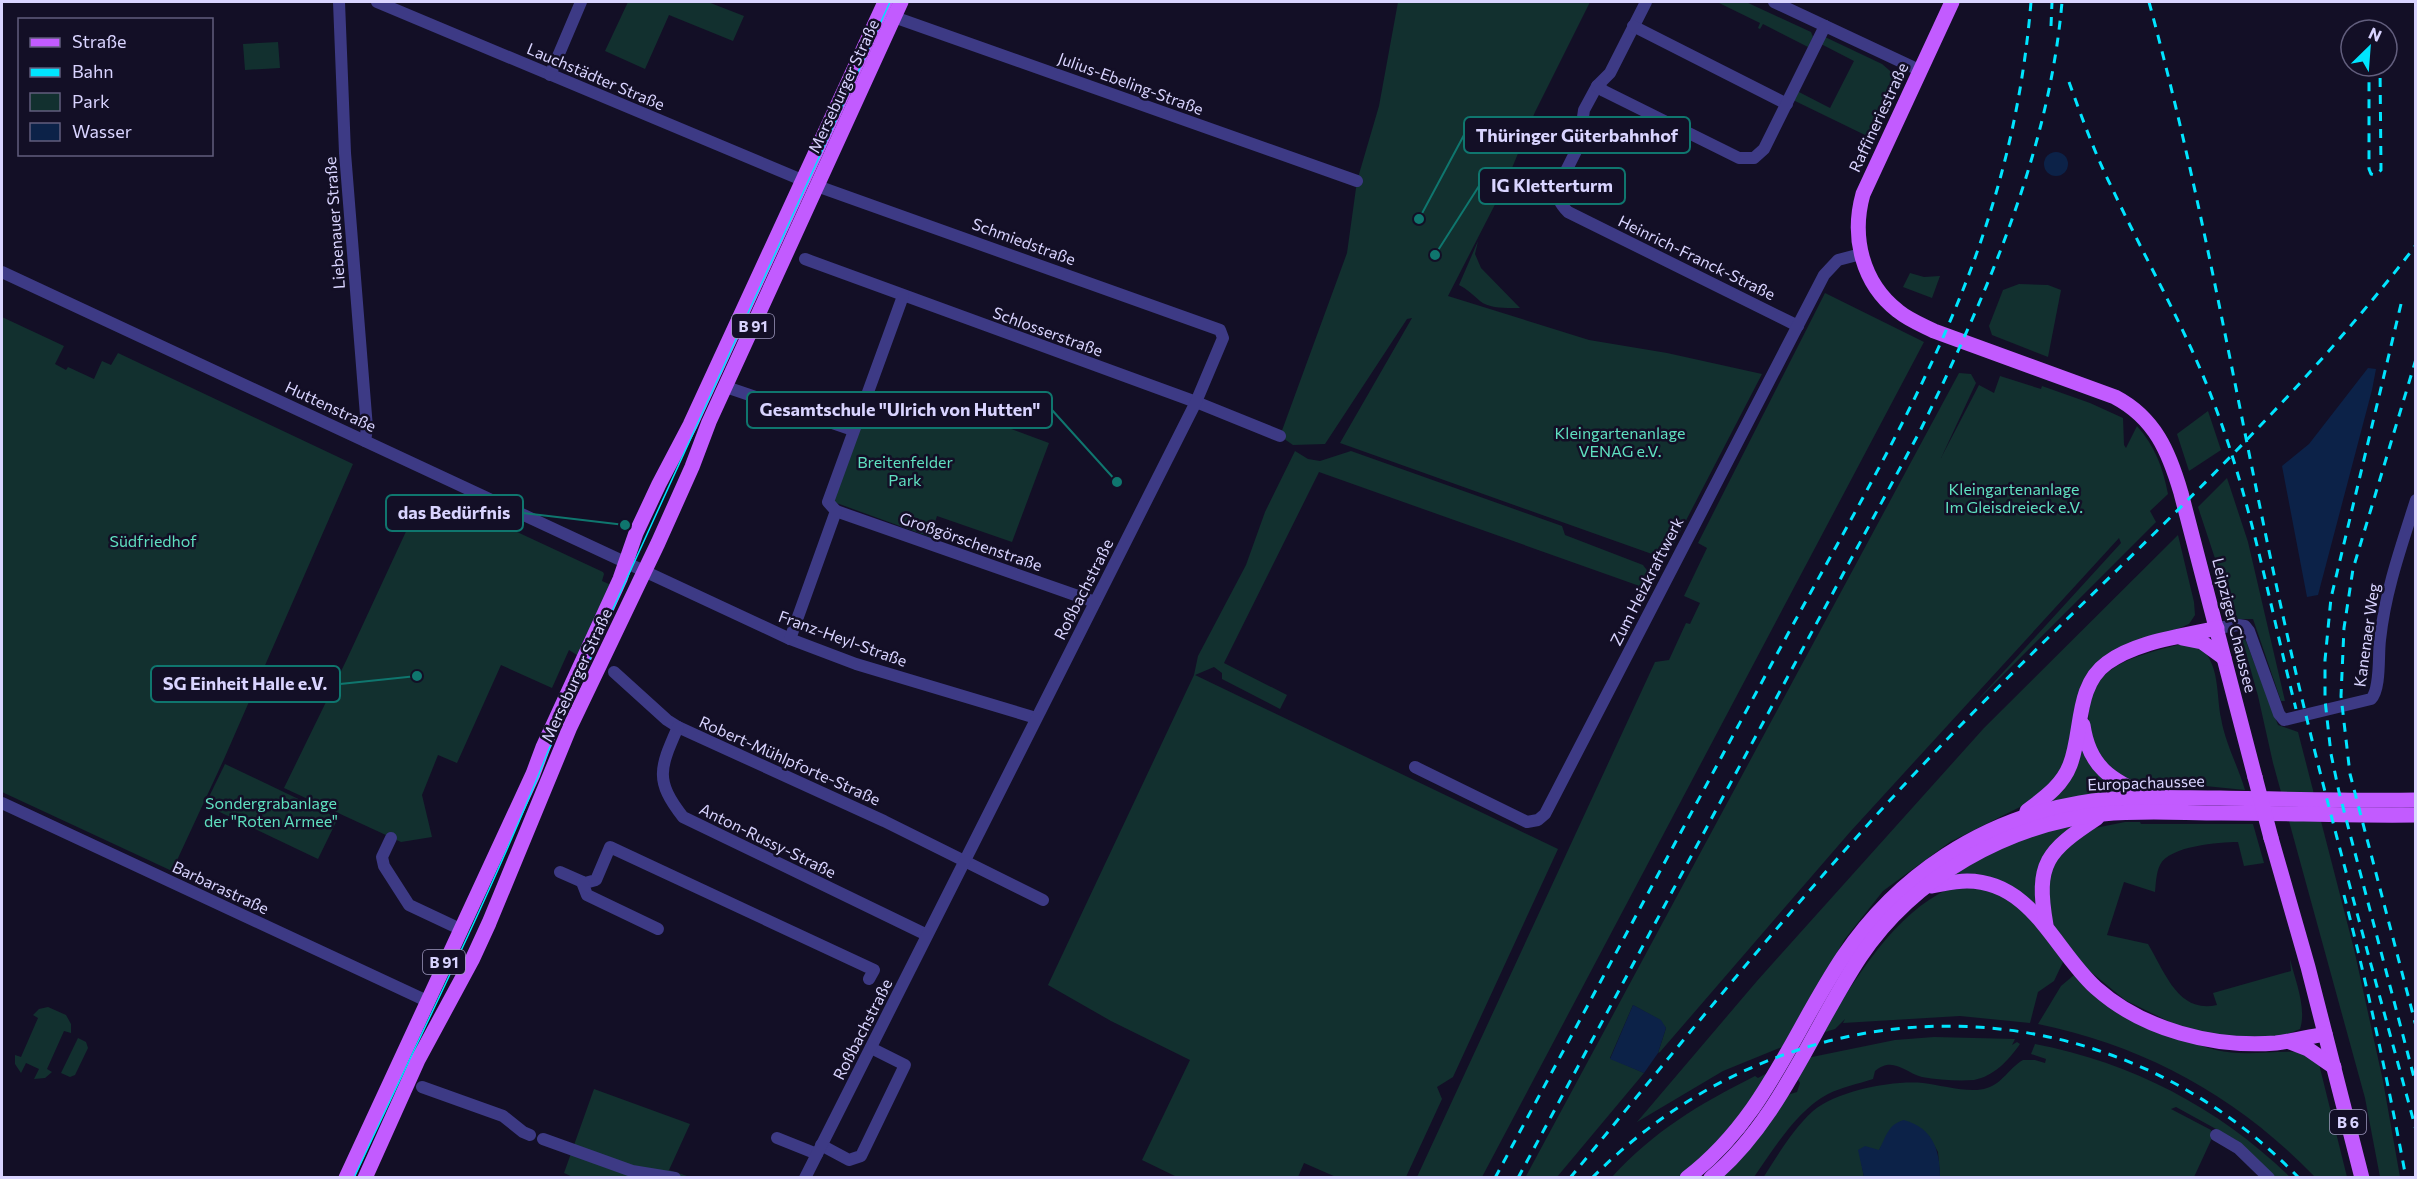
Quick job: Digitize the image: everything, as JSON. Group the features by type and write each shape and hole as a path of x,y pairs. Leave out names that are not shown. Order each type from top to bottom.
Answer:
{"main road":[{"name":"Merseburger Straße","path":"346,1178 521,800 663,475 690,425 885,2"},
{"name":"Merseburger Straße","path":"365,1178 424,1050 472,960 504,890 514,859 570,727 645,572 726,387 901,2"},
{"name":"Raffineriestraße","path":"1861,254 1858,228 1863,194 1952,2"},
{"path":"802,180 817,186"},
{"name":"Leipziger Chaussee","path":"1861,254 1866,269 1881,295 1911,321 1934,332 2115,397 2133,407 2148,421 2163,442 2176,474 2362,1178"},
{"path":"2014,820 2055,789 2064,777 2074,752 2081,712 2090,683 2106,663 2129,651 2217,628"},
{"path":"2179,637 2202,642 2224,658"},
{"path":"2081,712 2085,741 2097,764 2120,783 2150,798"},
{"name":"Europachaussee","path":"1687,1178 1718,1152 1745,1121 1837,966 1874,916 1899,891 1946,855 1969,841 2014,820 2081,802 2150,798 2415,800"},
{"name":"Europachaussee","path":"1711,1178 1739,1152 1767,1115 1862,956 1890,921 1925,887 1968,858 2025,832 2061,821 2102,814 2160,812 2415,815"},
{"path":"2046,926 2041,894 2045,868 2050,856 2066,838 2102,814"},
{"path":"1925,887 1968,880 1993,884 2016,897 2046,926 2083,975 2098,990 2140,1017 2175,1031 2218,1041 2250,1044 2287,1041 2325,1034"},
{"path":"2287,1041 2308,1049 2334,1067"}],"street":[{"name":"Liebenauer Straße","path":"339,2 345,143 367,428 365,441"},
{"name":"Lauchstädter Straße","path":"378,2 802,180"},
{"path":"550,75 581,2"},
{"name":"Heinrich-Franck-Straße","path":"1646,2 1610,73 1597,86 1582,117 1579,145 1558,187 1557,194 1561,205 1568,212 1798,326"},
{"path":"1774,2 1919,70"},
{"name":"Julius-Ebeling-Straße","path":"894,16 1357,181"},
{"path":"1597,86 1729,153 1746,159 1754,158 1764,149 1825,26"},
{"path":"1633,27 1787,104"},
{"name":"Schmiedstraße","path":"817,186 1220,330"},
{"name":"Zum Heizkraftwerk","path":"1415,767 1527,822 1538,820 1545,814 1830,267 1844,258 1861,254"},
{"name":"Schlosserstraße","path":"805,260 1196,402 1280,436"},
{"name":"Huttenstraße","path":"2,272 645,572"},
{"path":"790,639 836,511 828,502 903,296"},
{"name":"Roßbachstraße","path":"805,1178 1196,402 1223,338 1220,330"},
{"path":"726,387 853,430"},
{"name":"Kanenaer Weg","path":"2217,628 2238,625 2245,626 2249,631 2279,714 2284,720 2372,699 2377,688 2382,626 2390,582 2415,501"},
{"name":"Großgörschenstraße","path":"836,511 1095,602"},
{"name":"Franz-Heyl-Straße","path":"645,572 790,639 856,664 1036,718"},
{"name":"Robert-Mühlpforte-Straße","path":"614,672 667,720 678,727 884,821 964,862"},
{"name":"Anton-Russy-Straße","path":"678,727 665,756 662,773 667,797 683,818 927,935"},
{"name":"Barbarastraße","path":"2,803 427,1001"},
{"path":"391,838 382,857 384,866 410,905 460,929"},
{"path":"560,872 585,883 596,880 610,847 759,920 874,970 869,979"},
{"path":"964,862 1043,900"},
{"path":"582,882 587,896 658,929"},
{"path":"777,1138 849,1160 861,1156 905,1065 871,1048"},
{"path":"422,1087 503,1116 523,1132 531,1135"},
{"path":"2216,1135 2238,1148 2269,1178"},
{"path":"543,1139 632,1171 675,1178"}],"green space":[{"path":"628,2 708,2 744,16 733,41 669,15 645,69 605,51"},
{"name":"Kleingartenanlage VENAG e.V.","path":"1398,2 1590,2 1535,112 1505,185 1448,296 1589,340 1667,353 1762,374 1666,559 1340,443 1412,318 1407,319 1325,444 1293,445 1280,436 1347,253 1357,181 1379,106"},
{"path":"1717,2 1746,2 1811,32 1813,37 1808,47 1763,24 1760,29 1758,28 1760,23"},
{"path":"1825,37 1882,64 1896,76 1889,102 1868,134 1865,135 1793,100 1797,91 1830,108 1854,61 1821,44"},
{"path":"278,42 280,68 245,70 243,44"},
{"path":"1478,241 1475,254 1481,268 1520,308 1499,308 1489,305 1459,285"},
{"path":"1910,273 1924,277 1940,276 1932,298 1903,287"},
{"path":"2019,284 2048,285 2061,290 2048,357 1992,335 1989,326 2003,290"},
{"path":"1825,293 1924,342 1482,1177 1417,1177 1655,662 1669,660 1686,623 1690,624 1700,603 1684,596 1707,548 1698,543"},
{"name":"Südfriedhof","path":"2,317 64,346 55,364 66,370 68,367 94,379 102,361 111,365 118,353 353,464 224,759 172,871 2,792"},
{"name":"Kleingartenanlage Im Gleisdreieck e.V.","path":"1959,373 1971,374 1976,383 1941,458 1979,385 1994,393 2000,376 2041,389 2042,386 2090,403 2123,418 2126,448 2137,426 2149,441 2157,458 2168,494 2150,511 2156,522 1974,704 2121,543 2119,538 1850,832 1660,1052 1658,1053 1666,1028 1660,1020 1633,1005 1610,1058 1644,1073 1557,1177 1525,1178"},
{"name":"Breitenfelder Park","path":"869,399 938,423 946,405 1049,443 1012,542 937,516 930,537 831,501"},
{"path":"2208,411 2221,450 2189,471 2177,434"},
{"path":"1295,451 1308,459 1320,461 1351,451 1562,526 1565,535 1643,565 1649,574 1650,582 1648,589 1319,472 1224,663 1287,695 1280,709 1222,679 1222,673 1214,667 1195,675 1558,849 1453,1077 1437,1087 1442,1099 1406,1177 1336,1177 1304,1163 1298,1177 1177,1177 1142,1160 1190,1060 1111,1021 1048,985 1194,675 1198,656 1246,565 1265,512"},
{"path":"2227,478 2248,542 2285,701 2281,701 2253,619 2235,619 2198,507"},
{"path":"444,498 603,572 602,581 611,585 580,657 569,650 552,688 501,665 457,763 438,755 422,795 432,837 401,842 284,788 415,512 421,514 436,512"},
{"path":"2178,535 2195,615 2189,624 2099,663 2060,777 2024,805 1950,842 1883,891 1845,939 1782,1047 1723,1071 1637,1122 1757,981 1984,728"},
{"path":"2241,635 2244,636 2278,725 2298,732 2354,949 2383,1081 2400,1177 2380,1177 2365,1098 2273,763"},
{"path":"2181,644 2193,645 2201,649 2207,654 2212,665 2223,727 2245,790 2205,786 2142,783 2141,785 2115,772 2102,761 2091,740 2088,715 2090,702 2100,680 2116,666 2125,662"},
{"path":"2081,747 2128,791 2041,806"},
{"name":"Sondergrabanlage der \"Roten Armee\"","path":"225,764 338,818 318,859 205,805"},
{"path":"2079,822 2061,838 2039,909 1956,878 1954,873 2018,840"},
{"path":"2125,822 2253,824 2264,863 2244,866 2238,842 2195,846 2173,853 2160,865 2155,892 2124,882 2107,935 2148,944 2174,988 2192,1003 2204,1006 2217,1005 2213,993 2291,971 2290,959 2301,1003 2300,1029 2283,1036 2228,1037 2180,1027 2125,1000 2086,968 2054,926 2050,917 2046,891 2057,855 2090,829"},
{"path":"1959,885 2009,894 2064,960 2054,981 2038,992 2030,1023 1960,1016 1843,1023 1845,1019 1835,1029 1822,1033 1863,969 1897,927 1916,909 1937,895"},
{"path":"2074,975 2164,1029 2200,1045 2238,1053 2304,1052 2319,1064 2347,1177 2315,1177 2255,1123 2188,1079 2153,1061 2116,1046 2038,1024 2061,986"},
{"path":"48,1007 66,1015 71,1024 71,1033 64,1031 47,1069 52,1072 45,1078 34,1079 39,1069 26,1063 21,1073 15,1064 15,1055 21,1057 38,1018 33,1015 39,1009"},
{"path":"1934,1037 2015,1039 2012,1045 2017,1042 2020,1044 2000,1067 1974,1080 1928,1078 1898,1066 1881,1067 1875,1071 1873,1079 1844,1087 1816,1101 1787,1131 1754,1177 1720,1178 1787,1095 1797,1092 1800,1083 1797,1078 1807,1058 1895,1040"},
{"path":"78,1038 86,1042 88,1048 75,1075 70,1077 61,1073"},
{"path":"2035,1044 2106,1063 2173,1092 2234,1130 2290,1177 2274,1177 2236,1140 2176,1107 2171,1109 2211,1130 2213,1136 2194,1177 1940,1177 1938,1152 1929,1136 1884,1142 1879,1150 1859,1150 1864,1177 1763,1178 1798,1126 1823,1104 1865,1088 1896,1083 1923,1083 1980,1090 1993,1086 2023,1060 2045,1063 2046,1059 2031,1054"},
{"path":"1773,1070 1731,1129 1691,1170 1675,1178 1611,1178 1661,1132 1696,1108 1755,1076 1758,1078"},
{"path":"594,1089 690,1124 669,1170 690,1177 575,1178 564,1173"}],"water":[{"path":"2056,152 2061,153 2067,159 2067,169 2061,175 2056,176 2051,175 2045,169 2044,164 2045,159 2051,153"},
{"path":"2368,368 2376,369 2372,390 2318,595 2307,597 2282,466 2309,444"},
{"path":"1633,1005 1661,1020 1666,1028 1658,1053 1644,1073 1610,1059"},
{"path":"1904,1120 1922,1128 1933,1141 1940,1177 1864,1177 1858,1150 1865,1146 1879,1150 1891,1128"}],"tram line":[{"path":"354,1178 479,911 549,749 890,2"}],"railway":[{"path":"1495,1178 1866,493 1922,383 1970,271 2005,161 2021,82 2031,2"},
{"path":"2051,26 2052,2"},
{"path":"1518,1178 1920,431 1945,380 1991,276 2029,168 2044,114 2055,58 2062,2"},
{"path":"2149,2 2204,231 2283,616 2313,745 2416,1130"},
{"path":"2369,78 2369,169 2371,174 2375,175 2381,170 2380,78"},
{"path":"2069,82 2100,162 2179,323 2215,406 2240,480 2296,709"},
{"path":"1570,1178 1760,948 1858,836 1959,727 2253,434 2364,310 2416,245"},
{"path":"2401,304 2331,598 2325,660 2325,700 2331,754 2339,792 2416,1085"},
{"path":"2416,359 2353,569 2344,628 2341,696 2350,774 2416,1026"},
{"path":"2344,895 2377,1035 2406,1178"},
{"path":"1592,1178 1671,1112 1759,1065 1851,1036 1946,1026 2041,1035 2133,1064 2220,1111 2299,1178"}],"place":[{"name":"Thüringer Güterbahnhof","path":"1419,219"},
{"name":"IG Kletterturm","path":"1435,255"},
{"name":"Gesamtschule \"Ulrich von Hutten\"","path":"1117,482"},
{"name":"das Bedürfnis","path":"625,525"},
{"name":"SG Einheit Halle e.V.","path":"417,676"}]}
